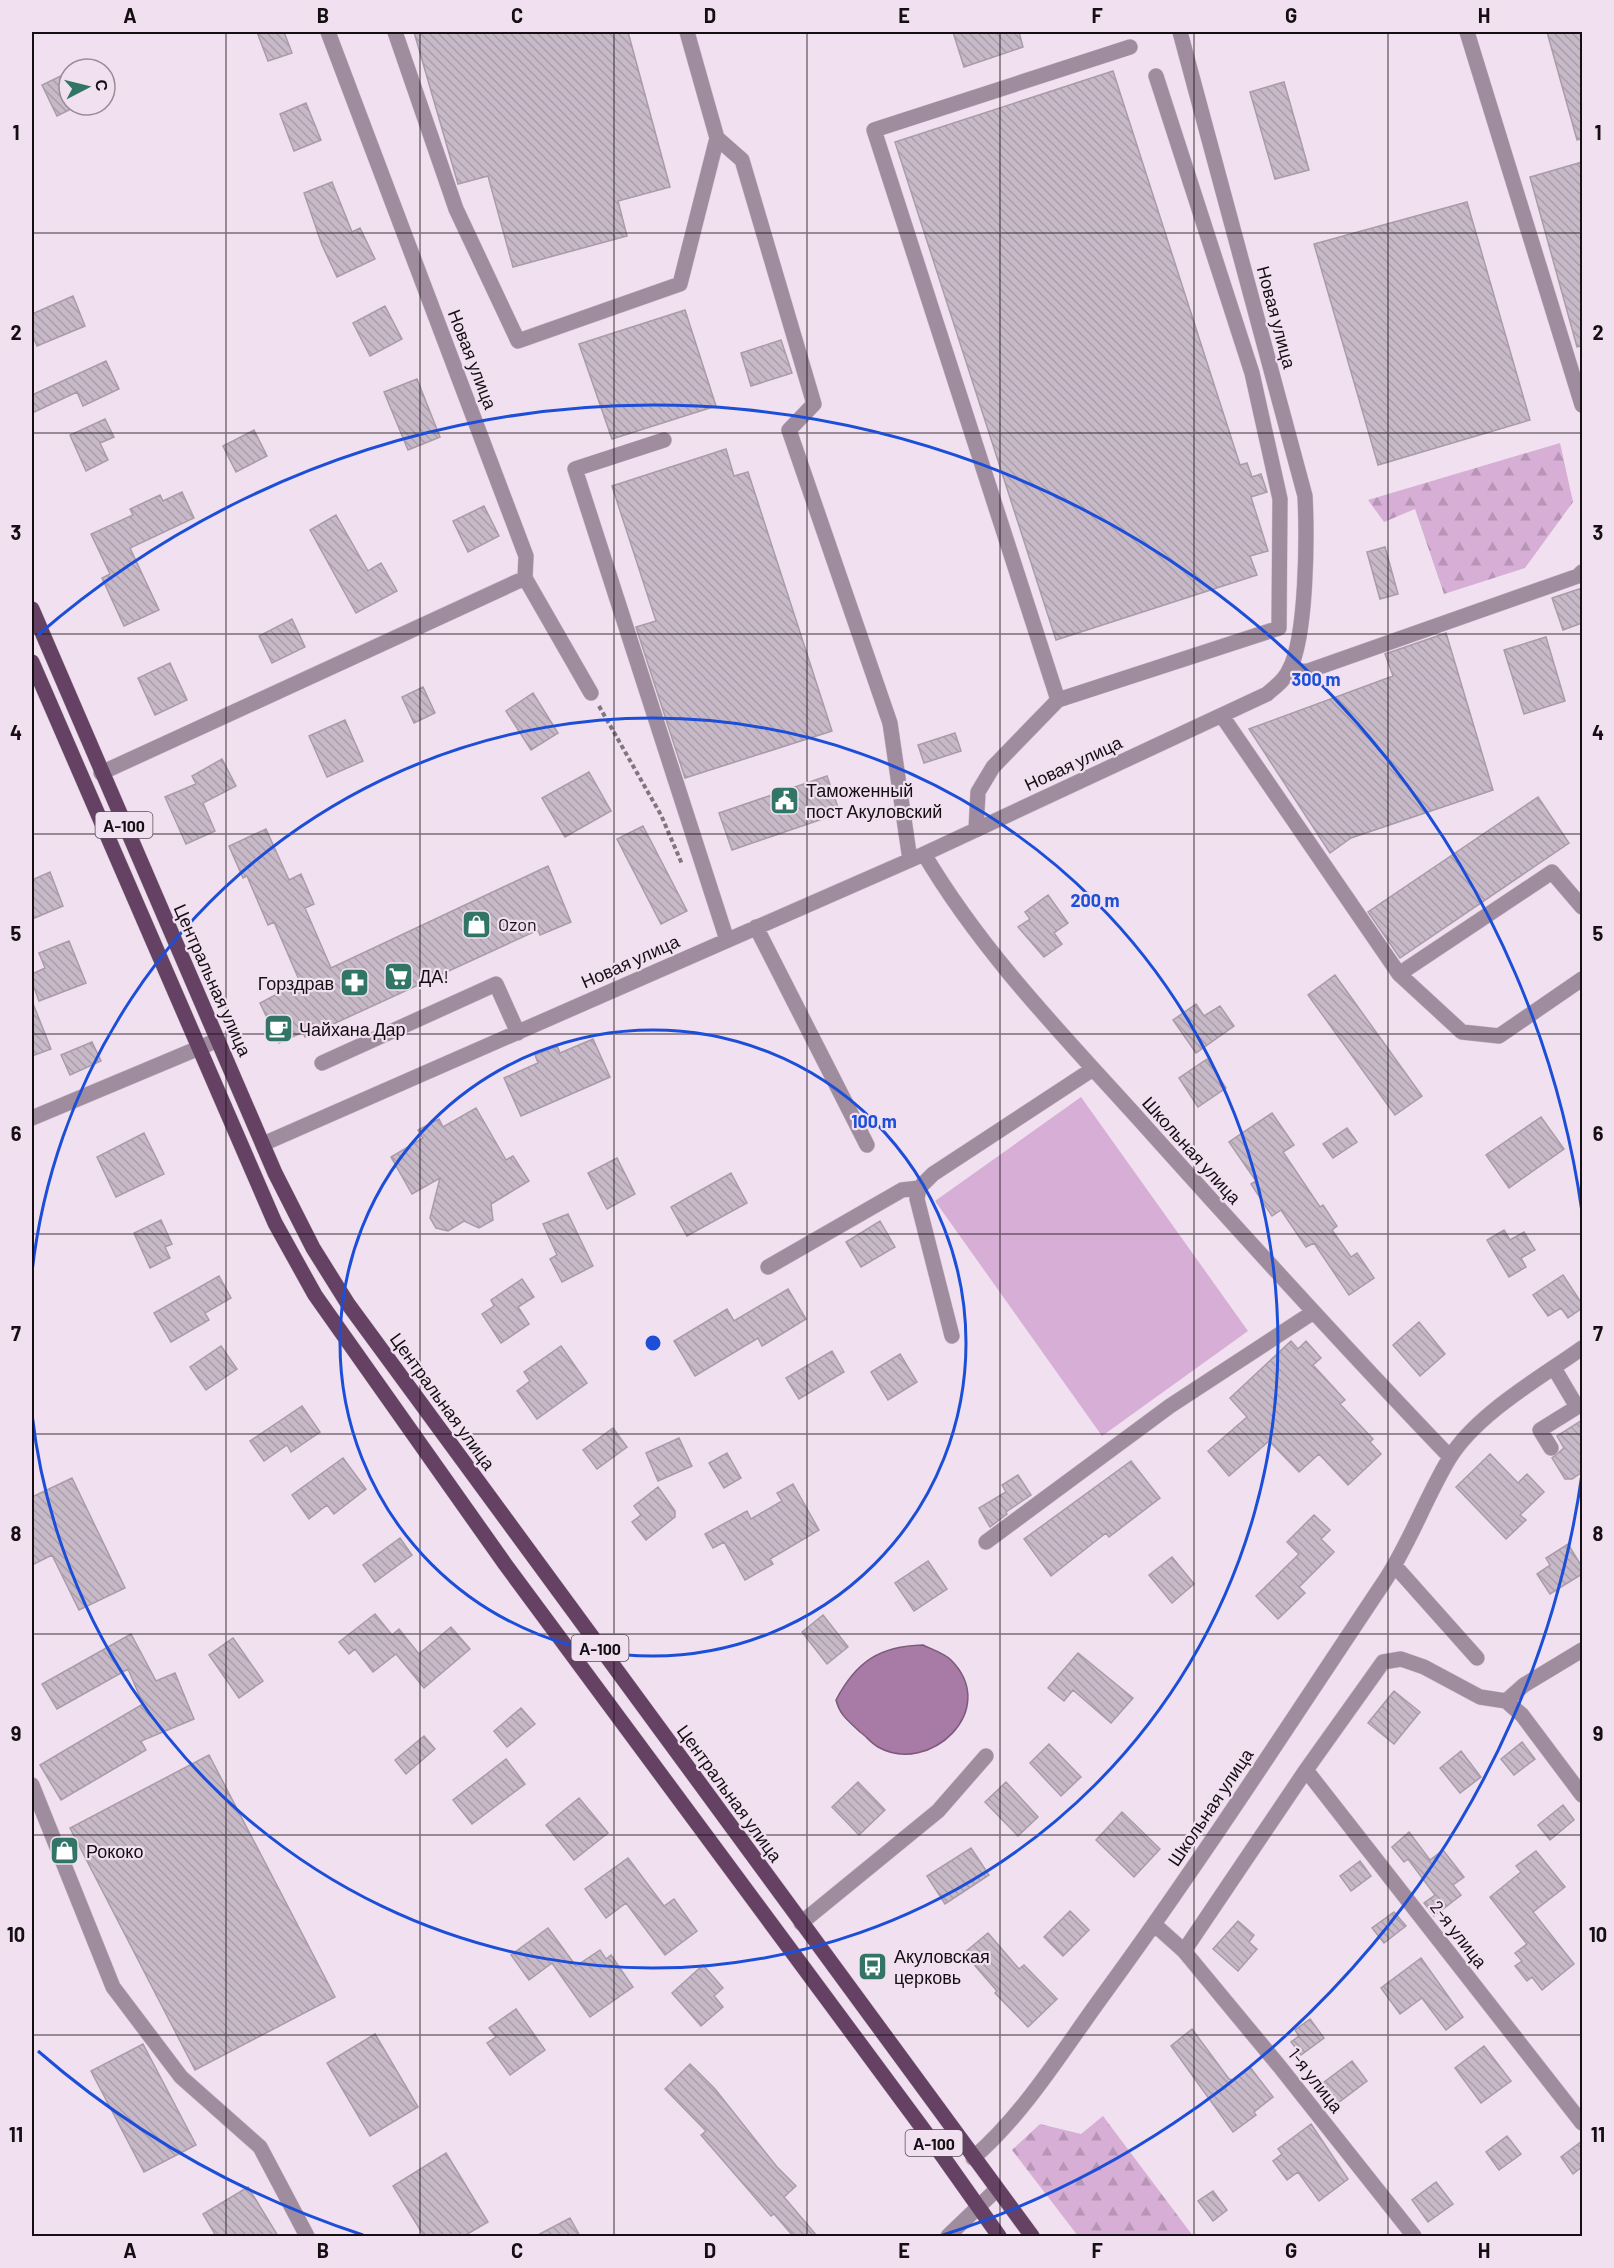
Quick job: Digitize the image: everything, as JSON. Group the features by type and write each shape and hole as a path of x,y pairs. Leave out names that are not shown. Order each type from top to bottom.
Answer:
{"main road":[{"name":"Центральная улица","path":"32,609 101,773 290,1204 348,1304 973,2158"},
{"name":"А-100","path":"32,662 274,1222 315,1294 505,1564 887,2080 999,2236"},
{"name":"А-100","path":"973,2158 1032,2236"}],"street":[{"name":"Новая улица","path":"328,32 526,556 525,578 591,693"},
{"path":"395,32 456,209 518,341 680,284 717,138 687,32"},
{"name":"Новая улица","path":"263,1144 976,830 1267,694 1289,672 1299,647 1306,525 1305,496 1180,32"},
{"path":"1467,32 1582,405"},
{"path":"1058,700 874,130 1130,46"},
{"path":"976,830 978,792 993,767 1058,700 1279,628 1280,499 1252,373 1156,76"},
{"path":"717,138 742,160 814,404 789,430 890,723 917,857"},
{"path":"664,440 575,469 727,940"},
{"path":"1289,672 1308,671 1578,576 1582,572"},
{"path":"101,773 525,578"},
{"path":"1222,716 1400,974 1462,1032 1498,1036 1582,979"},
{"name":"Школьная улица","path":"917,857 1025,995 1312,1313 1450,1457"},
{"path":"1400,974 1552,872 1582,907"},
{"path":"756,927 867,1145"},
{"path":"322,1064 496,984 518,1033"},
{"path":"32,1118 218,1040"},
{"path":"952,1336 916,1199 919,1188 933,1174 1094,1069"},
{"path":"768,1267 903,1190 919,1188"},
{"path":"986,1542 1170,1406 1312,1313"},
{"name":"Школьная улица","path":"973,2158 991,2143 1027,2100 1155,1925 1395,1566 1450,1457 1475,1429 1516,1394 1582,1348"},
{"path":"1551,1448 1540,1430 1580,1405 1554,1368"},
{"path":"1395,1566 1477,1658"},
{"path":"1506,1701 1524,1685 1582,1650"},
{"path":"1184,1951 1306,1770 1383,1662 1401,1659 1424,1667 1480,1697 1506,1701 1522,1715 1582,1796"},
{"path":"801,1923 938,1811 986,1756"},
{"name":"2-я улица","path":"1306,1770 1582,2123"},
{"path":"32,1785 113,1987 181,2077 260,2147 307,2236"},
{"name":"1-я улица","path":"1155,1925 1184,1951 1280,2067 1413,2236"},
{"path":"948,2236 996,2190"}],"path":[{"path":"591,693 661,814 684,870"}],"green space":[{"path":"1560,443 1573,502 1525,568 1444,594 1415,509 1384,522 1368,500"},
{"path":"1081,1097 1248,1331 1102,1436 935,1201"},
{"path":"1103,2116 1193,2236 1078,2236 1012,2150 1040,2124 1081,2134"}],"shaded area":[{"path":"923,1645 951,1660 964,1679 968,1699 963,1717 952,1733 937,1745 918,1753 898,1754 873,1744 845,1718 836,1700 852,1676 870,1659 894,1649"}],"building":[{"path":"257,32 284,32 292,53 268,61"},
{"path":"414,32 628,32 670,187 618,201 627,236 513,267 488,176 458,184"},
{"path":"953,32 1019,32 1023,47 964,67"},
{"path":"1547,32 1582,32 1582,139 1577,140"},
{"path":"1113,71 1240,465 1247,463 1252,477 1261,474 1267,492 1251,497 1268,551 1250,556 1257,575 1056,640 895,142"},
{"path":"57,78 57,116 42,85"},
{"path":"1284,82 1309,170 1275,179 1250,92"},
{"path":"306,103 321,140 294,151 280,114"},
{"path":"1582,162 1582,346 1577,347 1530,177"},
{"path":"332,182 352,232 360,228 375,259 337,277 322,245 304,193"},
{"path":"1467,202 1530,420 1378,465 1314,244"},
{"path":"73,296 85,326 37,346 32,334 32,314"},
{"path":"385,306 402,339 370,356 353,323"},
{"path":"685,310 716,406 612,439 579,344"},
{"path":"781,340 792,373 751,386 741,353"},
{"path":"106,361 119,389 83,406 77,392 32,413 32,395"},
{"path":"417,379 440,437 408,450 384,392"},
{"path":"105,419 114,437 100,443 108,460 86,471 70,435"},
{"path":"254,430 267,456 236,472 223,446"},
{"path":"726,449 734,476 748,472 832,731 685,778 636,627 656,621 612,486"},
{"path":"182,492 194,518 130,548 159,610 124,626 102,578 110,574 91,534 133,515 130,509 160,495 163,501"},
{"path":"484,506 499,536 468,552 453,521"},
{"path":"336,515 368,571 381,563 397,591 356,613 310,530"},
{"path":"1385,547 1398,594 1380,599 1367,552"},
{"path":"1582,588 1582,623 1563,630 1552,598"},
{"path":"292,619 305,647 272,663 259,636"},
{"path":"1446,633 1493,790 1351,838 1330,853 1249,729 1393,676 1385,654"},
{"path":"1546,637 1565,701 1524,714 1504,650"},
{"path":"170,663 187,700 155,715 138,678"},
{"path":"423,687 435,713 414,723 402,697"},
{"path":"533,693 558,733 531,750 506,711"},
{"path":"345,720 363,761 327,777 309,736"},
{"path":"955,733 961,751 924,763 918,745"},
{"path":"222,759 236,786 203,803 215,831 186,844 165,797 196,784 192,776"},
{"path":"589,772 611,811 565,837 542,798"},
{"path":"827,776 840,813 732,850 719,813"},
{"path":"1538,797 1569,843 1400,958 1368,912"},
{"path":"643,826 687,911 661,924 617,839"},
{"path":"266,829 289,880 301,874 314,904 305,908 331,968 548,866 571,922 540,935 538,930 305,1037 303,1032 279,1043 260,1003 300,982 274,922 268,925 247,876 243,878 229,846"},
{"path":"50,872 63,906 32,919 32,880"},
{"path":"1048,895 1068,923 1054,933 1062,944 1044,957 1018,927 1030,919 1025,912"},
{"path":"69,941 86,983 39,1001 32,982 32,974 45,968 39,953"},
{"path":"1335,975 1422,1096 1395,1115 1308,995"},
{"path":"32,1001 51,1049 32,1056"},
{"path":"1196,1004 1204,1016 1220,1006 1234,1026 1196,1053 1173,1020"},
{"path":"593,1039 610,1077 521,1116 504,1078 538,1063 535,1055 557,1046 560,1053"},
{"path":"92,1042 101,1061 70,1075 61,1055"},
{"path":"1207,1059 1226,1088 1198,1107 1179,1078"},
{"path":"476,1108 506,1160 513,1156 529,1181 491,1204 493,1220 479,1228 464,1221 448,1231 436,1228 430,1218 440,1178 412,1194 391,1157 423,1138 418,1130 439,1119 443,1127"},
{"path":"1272,1113 1294,1145 1283,1152 1320,1207 1323,1205 1337,1226 1332,1230 1351,1257 1357,1253 1374,1278 1349,1295 1314,1243 1306,1247 1281,1210 1272,1216 1251,1184 1256,1181 1229,1142"},
{"path":"1541,1117 1564,1149 1509,1188 1486,1155"},
{"path":"1347,1128 1357,1142 1333,1158 1323,1144"},
{"path":"144,1133 164,1174 116,1197 97,1157"},
{"path":"617,1158 635,1194 607,1209 588,1173"},
{"path":"731,1173 747,1203 687,1236 671,1207"},
{"path":"568,1214 593,1266 562,1282 550,1259 557,1255 543,1224"},
{"path":"161,1220 172,1244 165,1247 170,1258 150,1268 134,1233"},
{"path":"880,1221 895,1247 861,1267 846,1242"},
{"path":"1504,1230 1510,1240 1524,1232 1535,1250 1521,1258 1526,1267 1509,1277 1487,1240"},
{"path":"1563,1275 1582,1304 1582,1308 1568,1318 1561,1308 1548,1316 1533,1295"},
{"path":"219,1276 231,1298 205,1313 209,1320 171,1342 154,1313"},
{"path":"522,1279 534,1297 518,1307 529,1324 501,1343 482,1314 494,1306 491,1300"},
{"path":"788,1289 806,1319 762,1346 758,1338 695,1376 674,1341 727,1309 734,1321"},
{"path":"1419,1322 1445,1354 1420,1376 1393,1345"},
{"path":"1291,1341 1298,1349 1306,1341 1321,1358 1313,1365 1345,1400 1340,1404 1373,1439 1370,1442 1381,1454 1348,1485 1319,1454 1299,1472 1269,1441 1229,1476 1208,1451 1247,1417 1230,1398"},
{"path":"221,1346 237,1369 206,1390 190,1367"},
{"path":"561,1346 587,1383 537,1419 517,1391 530,1381 524,1372"},
{"path":"832,1351 844,1372 799,1399 786,1378"},
{"path":"900,1354 917,1382 888,1400 871,1372"},
{"path":"302,1406 320,1432 291,1452 287,1445 264,1461 250,1441"},
{"path":"1582,1420 1582,1472 1572,1479 1565,1479 1552,1458 1564,1448 1557,1436"},
{"path":"613,1428 627,1447 597,1469 583,1450"},
{"path":"679,1438 692,1466 658,1481 646,1453"},
{"path":"727,1453 741,1478 724,1488 709,1463"},
{"path":"1490,1454 1518,1483 1527,1474 1544,1492 1520,1515 1526,1520 1506,1539 1456,1487"},
{"path":"343,1458 366,1489 334,1514 327,1505 309,1519 292,1495"},
{"path":"1131,1461 1160,1498 1109,1537 1106,1533 1051,1576 1024,1539"},
{"path":"1018,1475 1031,1495 1006,1512 1007,1514 990,1527 979,1508 1006,1492 1002,1485"},
{"path":"72,1478 125,1588 79,1610 52,1555 32,1565 32,1497"},
{"path":"793,1484 819,1530 770,1559 773,1564 745,1580 724,1542 713,1548 705,1534 747,1511 751,1519 782,1501 777,1493"},
{"path":"658,1487 675,1511 675,1517 646,1540 632,1522 641,1515 634,1506"},
{"path":"1314,1515 1330,1530 1321,1539 1334,1552 1299,1587 1305,1593 1278,1619 1256,1596 1299,1554 1287,1542"},
{"path":"400,1538 412,1555 375,1582 363,1565"},
{"path":"1568,1544 1582,1567 1582,1574 1550,1594 1537,1574 1550,1565 1546,1558"},
{"path":"1172,1557 1194,1584 1172,1603 1149,1575"},
{"path":"928,1561 947,1589 914,1611 895,1583"},
{"path":"375,1614 392,1635 399,1629 419,1654 451,1627 470,1649 424,1688 396,1654 373,1672 355,1649 349,1654 339,1642"},
{"path":"823,1615 848,1647 827,1664 802,1632"},
{"path":"131,1634 156,1681 175,1673 194,1719 141,1741 146,1750 61,1800 40,1765 143,1704 128,1669 57,1709 42,1684"},
{"path":"233,1638 263,1681 239,1698 209,1655"},
{"path":"1078,1653 1133,1698 1111,1723 1073,1690 1064,1701 1048,1688"},
{"path":"1394,1691 1420,1712 1394,1744 1368,1723"},
{"path":"521,1708 535,1724 507,1747 494,1731"},
{"path":"424,1736 435,1749 406,1774 395,1760"},
{"path":"1522,1742 1535,1759 1514,1775 1501,1759"},
{"path":"1049,1744 1081,1777 1061,1796 1030,1763"},
{"path":"1461,1751 1481,1777 1460,1793 1440,1768"},
{"path":"209,1755 335,1997 195,2070 70,1828"},
{"path":"506,1759 525,1784 472,1824 453,1800"},
{"path":"858,1782 885,1810 859,1835 832,1807"},
{"path":"1006,1782 1038,1817 1018,1836 985,1802"},
{"path":"579,1798 608,1833 574,1860 546,1825"},
{"path":"1563,1805 1574,1820 1550,1840 1538,1825"},
{"path":"1122,1812 1160,1849 1134,1877 1096,1840"},
{"path":"1409,1832 1430,1860 1443,1850 1464,1877 1453,1885 1461,1895 1434,1916 1424,1903 1435,1895 1408,1859 1404,1862 1392,1847"},
{"path":"971,1848 989,1875 945,1904 927,1876"},
{"path":"1536,1851 1565,1887 1533,1912 1574,1964 1542,1990 1532,1977 1527,1981 1515,1966 1522,1961 1515,1953 1527,1944 1490,1897 1521,1872 1516,1866"},
{"path":"628,1858 664,1906 674,1899 697,1931 665,1955 626,1903 606,1918 585,1889"},
{"path":"1360,1861 1371,1876 1351,1891 1340,1876"},
{"path":"1070,1911 1089,1930 1063,1956 1044,1937"},
{"path":"1394,1912 1406,1926 1384,1943 1372,1928"},
{"path":"1238,1921 1254,1935 1249,1942 1257,1949 1238,1971 1213,1949"},
{"path":"548,1928 576,1966 600,1950 606,1959 611,1955 633,1987 590,2017 552,1963 529,1980 511,1955"},
{"path":"988,1933 1019,1969 1024,1965 1057,1999 1028,2027 995,1993 997,1991 964,1953"},
{"path":"1421,1958 1463,2017 1446,2030 1422,1998 1400,2014 1381,1988"},
{"path":"703,1965 723,1988 714,1996 723,2007 701,2026 672,1993"},
{"path":"516,2009 545,2050 510,2075 487,2043 496,2037 489,2028"},
{"path":"1310,2019 1324,2038 1301,2055 1291,2042 1299,2036 1295,2030"},
{"path":"1192,2029 1229,2079 1233,2080 1250,2067 1273,2097 1254,2112 1256,2115 1233,2132 1171,2046"},
{"path":"375,2034 418,2107 370,2136 327,2063"},
{"path":"143,2044 196,2145 144,2172 91,2071"},
{"path":"1484,2046 1511,2081 1481,2103 1455,2068"},
{"path":"1352,2061 1367,2081 1334,2106 1319,2086"},
{"path":"690,2064 715,2089 777,2167 796,2186 784,2197 817,2236 793,2236 774,2214 771,2216 701,2135 706,2131 665,2089"},
{"path":"1311,2124 1348,2179 1319,2201 1298,2172 1287,2180 1273,2161 1282,2154 1278,2149"},
{"path":"1507,2136 1521,2154 1499,2170 1486,2152"},
{"path":"1582,2141 1582,2167 1573,2174 1561,2157"},
{"path":"446,2153 488,2222 464,2236 424,2236 393,2186"},
{"path":"1436,2182 1453,2204 1428,2222 1412,2200"},
{"path":"248,2187 278,2236 216,2236 203,2214"},
{"path":"1213,2191 1227,2210 1213,2221 1198,2201"},
{"path":"570,2218 580,2236 536,2236"}],"place":[{"name":"Таможенный пост Акуловский","path":"785,800"},
{"name":"Ozon","path":"477,924"},
{"name":"ДА!","path":"398,976"},
{"name":"Горздрав","path":"355,983"},
{"name":"Чайхана Дар","path":"278,1029"},
{"name":"Рококо","path":"65,1851"},
{"name":"Акуловская церковь","path":"873,1966"}]}
